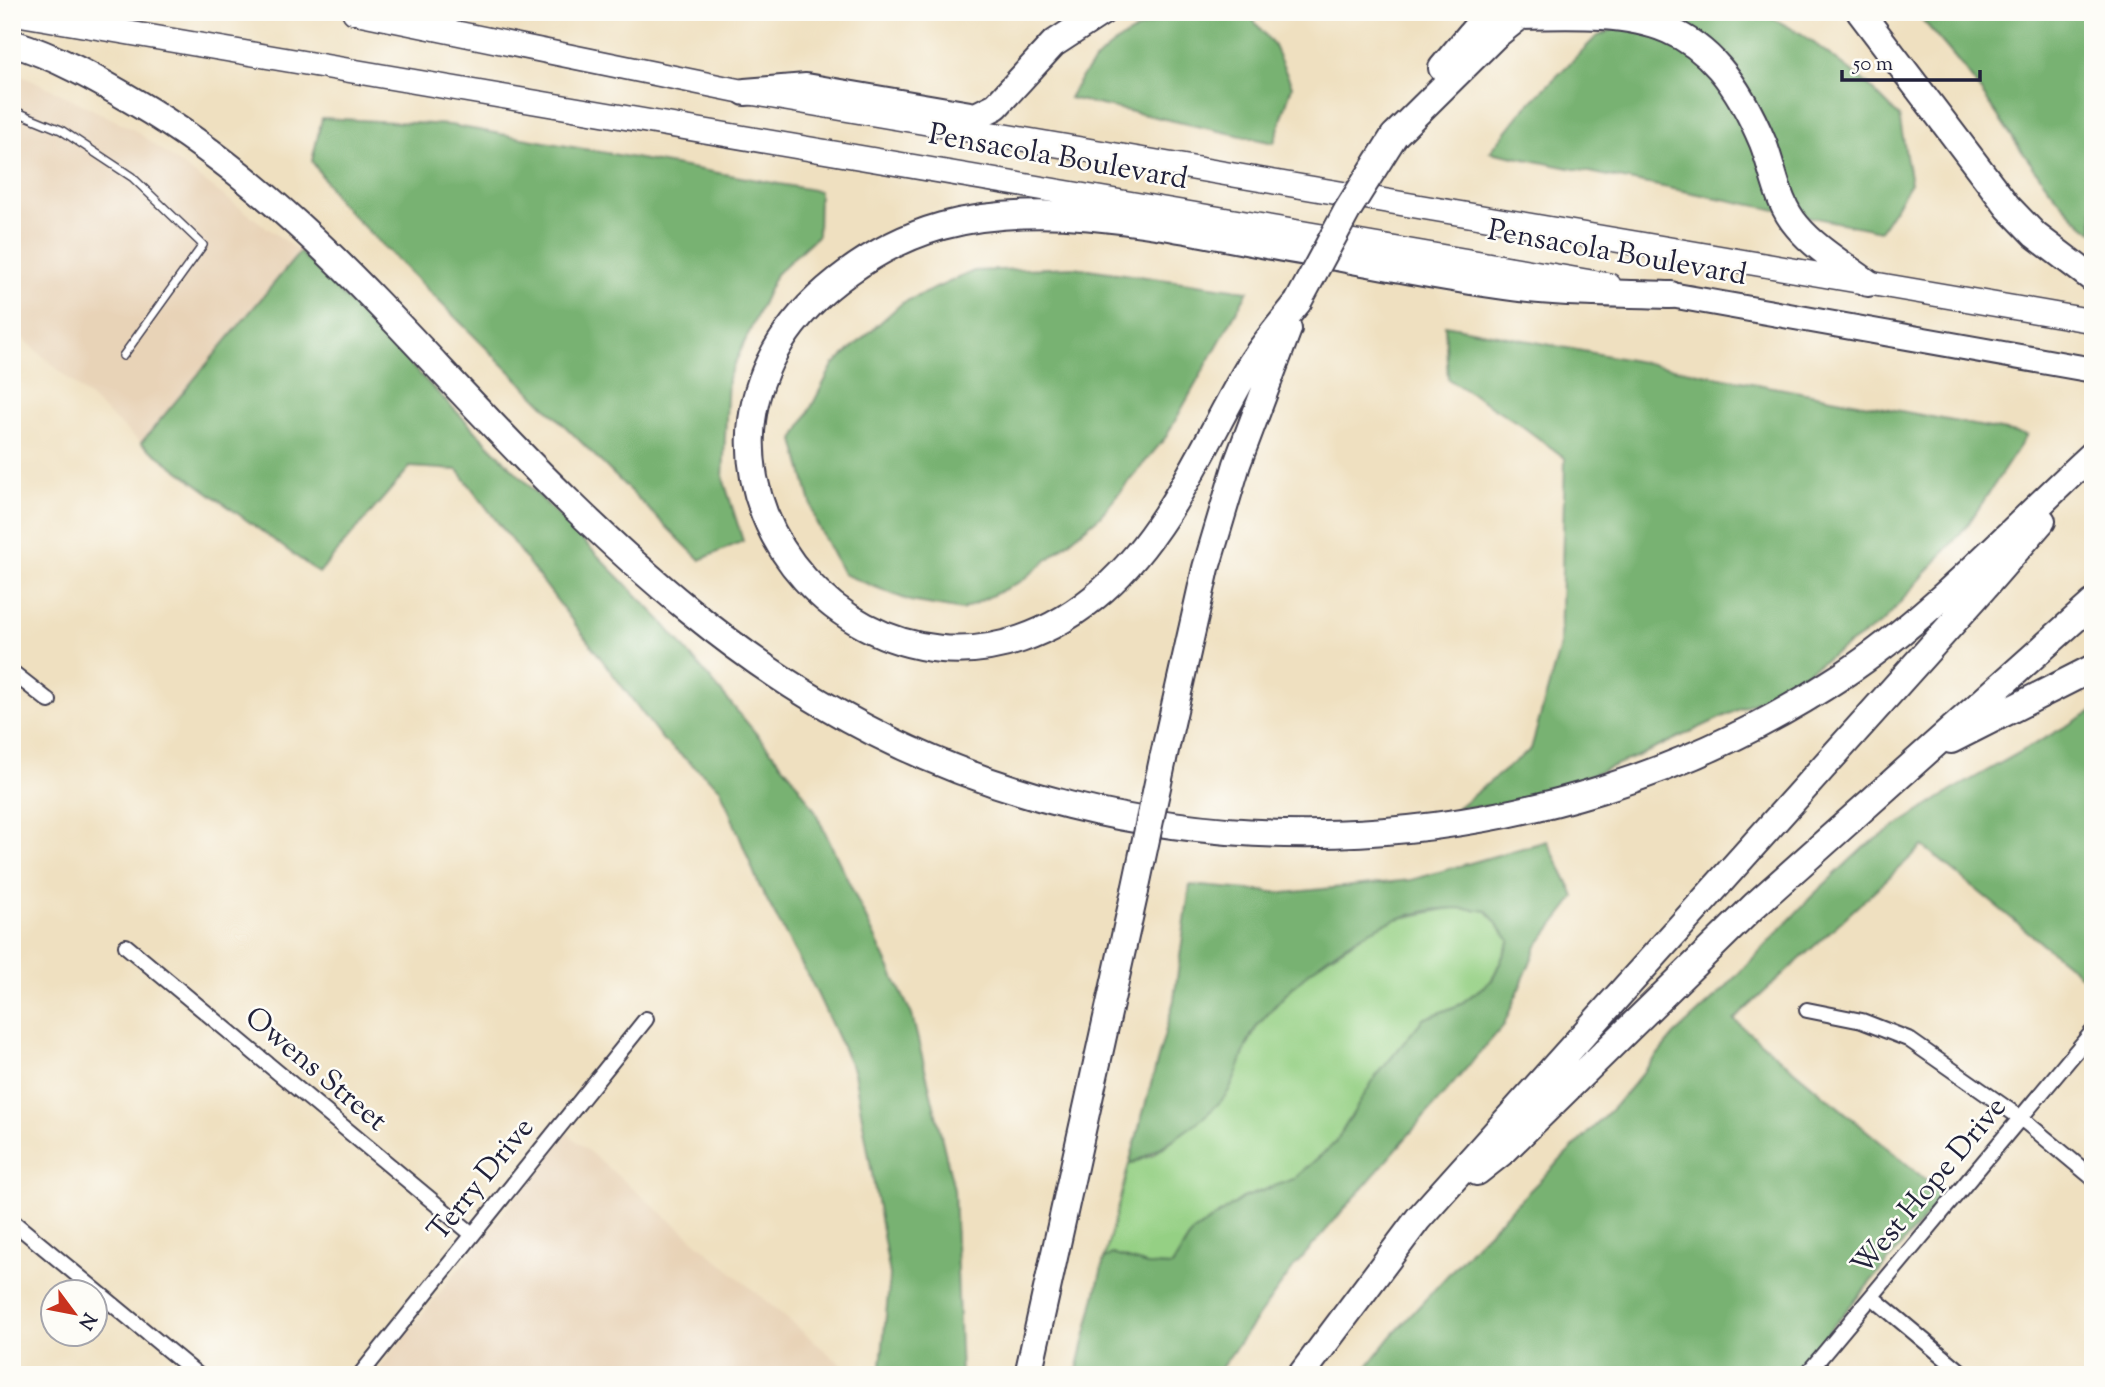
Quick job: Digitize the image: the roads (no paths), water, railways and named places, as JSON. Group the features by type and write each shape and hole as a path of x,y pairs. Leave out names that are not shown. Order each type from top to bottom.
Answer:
{"highway":[{"path":"745,92 806,87 976,116 996,106 1053,44 1102,12"},
{"path":"1028,1375 1206,568 1237,464 1298,302 1348,211 1394,135 1451,55 1489,12"},
{"path":"1860,12 2008,207 2035,235 2093,279"},
{"path":"1394,135 1495,36 1522,14 1613,15 1640,19 1674,33 1698,48 1727,74 1744,101 1764,147 1782,204 1797,226 1820,248 1868,283"},
{"path":"12,43 82,72 156,114 267,194 340,261 569,503 681,603 764,667 824,706 928,757 1011,789 1113,816 1243,834 1374,833 1457,824 1539,808 1619,784 1696,755 1771,718 1842,676 1909,627 2093,454"},
{"path":"1298,302 1250,365 1149,540 1126,568 1100,593 1074,612 1037,631 987,647 958,649 901,642 873,632 847,618 821,598 797,573 768,525 753,466 752,432 764,377 776,350 794,323 843,275 904,240 939,227 969,220 1068,212 1529,289 1671,295"},
{"name":"Pensacola Boulevard","path":"1671,295 2093,370"},
{"path":"1301,1375 1418,1219 1976,598 2093,461"},
{"path":"1418,1219 1505,1150 1754,906 1915,758 2093,603"},
{"path":"1915,758 2093,668"}],"main road":[{"name":"Pensacola Boulevard","path":"354,12 745,92 2093,321"},
{"name":"Pensacola Boulevard","path":"12,13 1671,295"}],"street":[{"path":"12,672 49,701"},
{"name":"Owens Street","path":"126,946 472,1234"},
{"path":"1807,1010 1862,1021 1908,1039 2022,1119 2093,1178"},
{"name":"Terry Drive","path":"360,1375 646,1019"},
{"name":"West Hope Drive","path":"1806,1375 2093,1031"},
{"path":"12,1221 198,1375"},
{"path":"1872,1297 1965,1375"}],"lane":[{"path":"12,110 61,130 132,177 203,245 123,356"}]}
